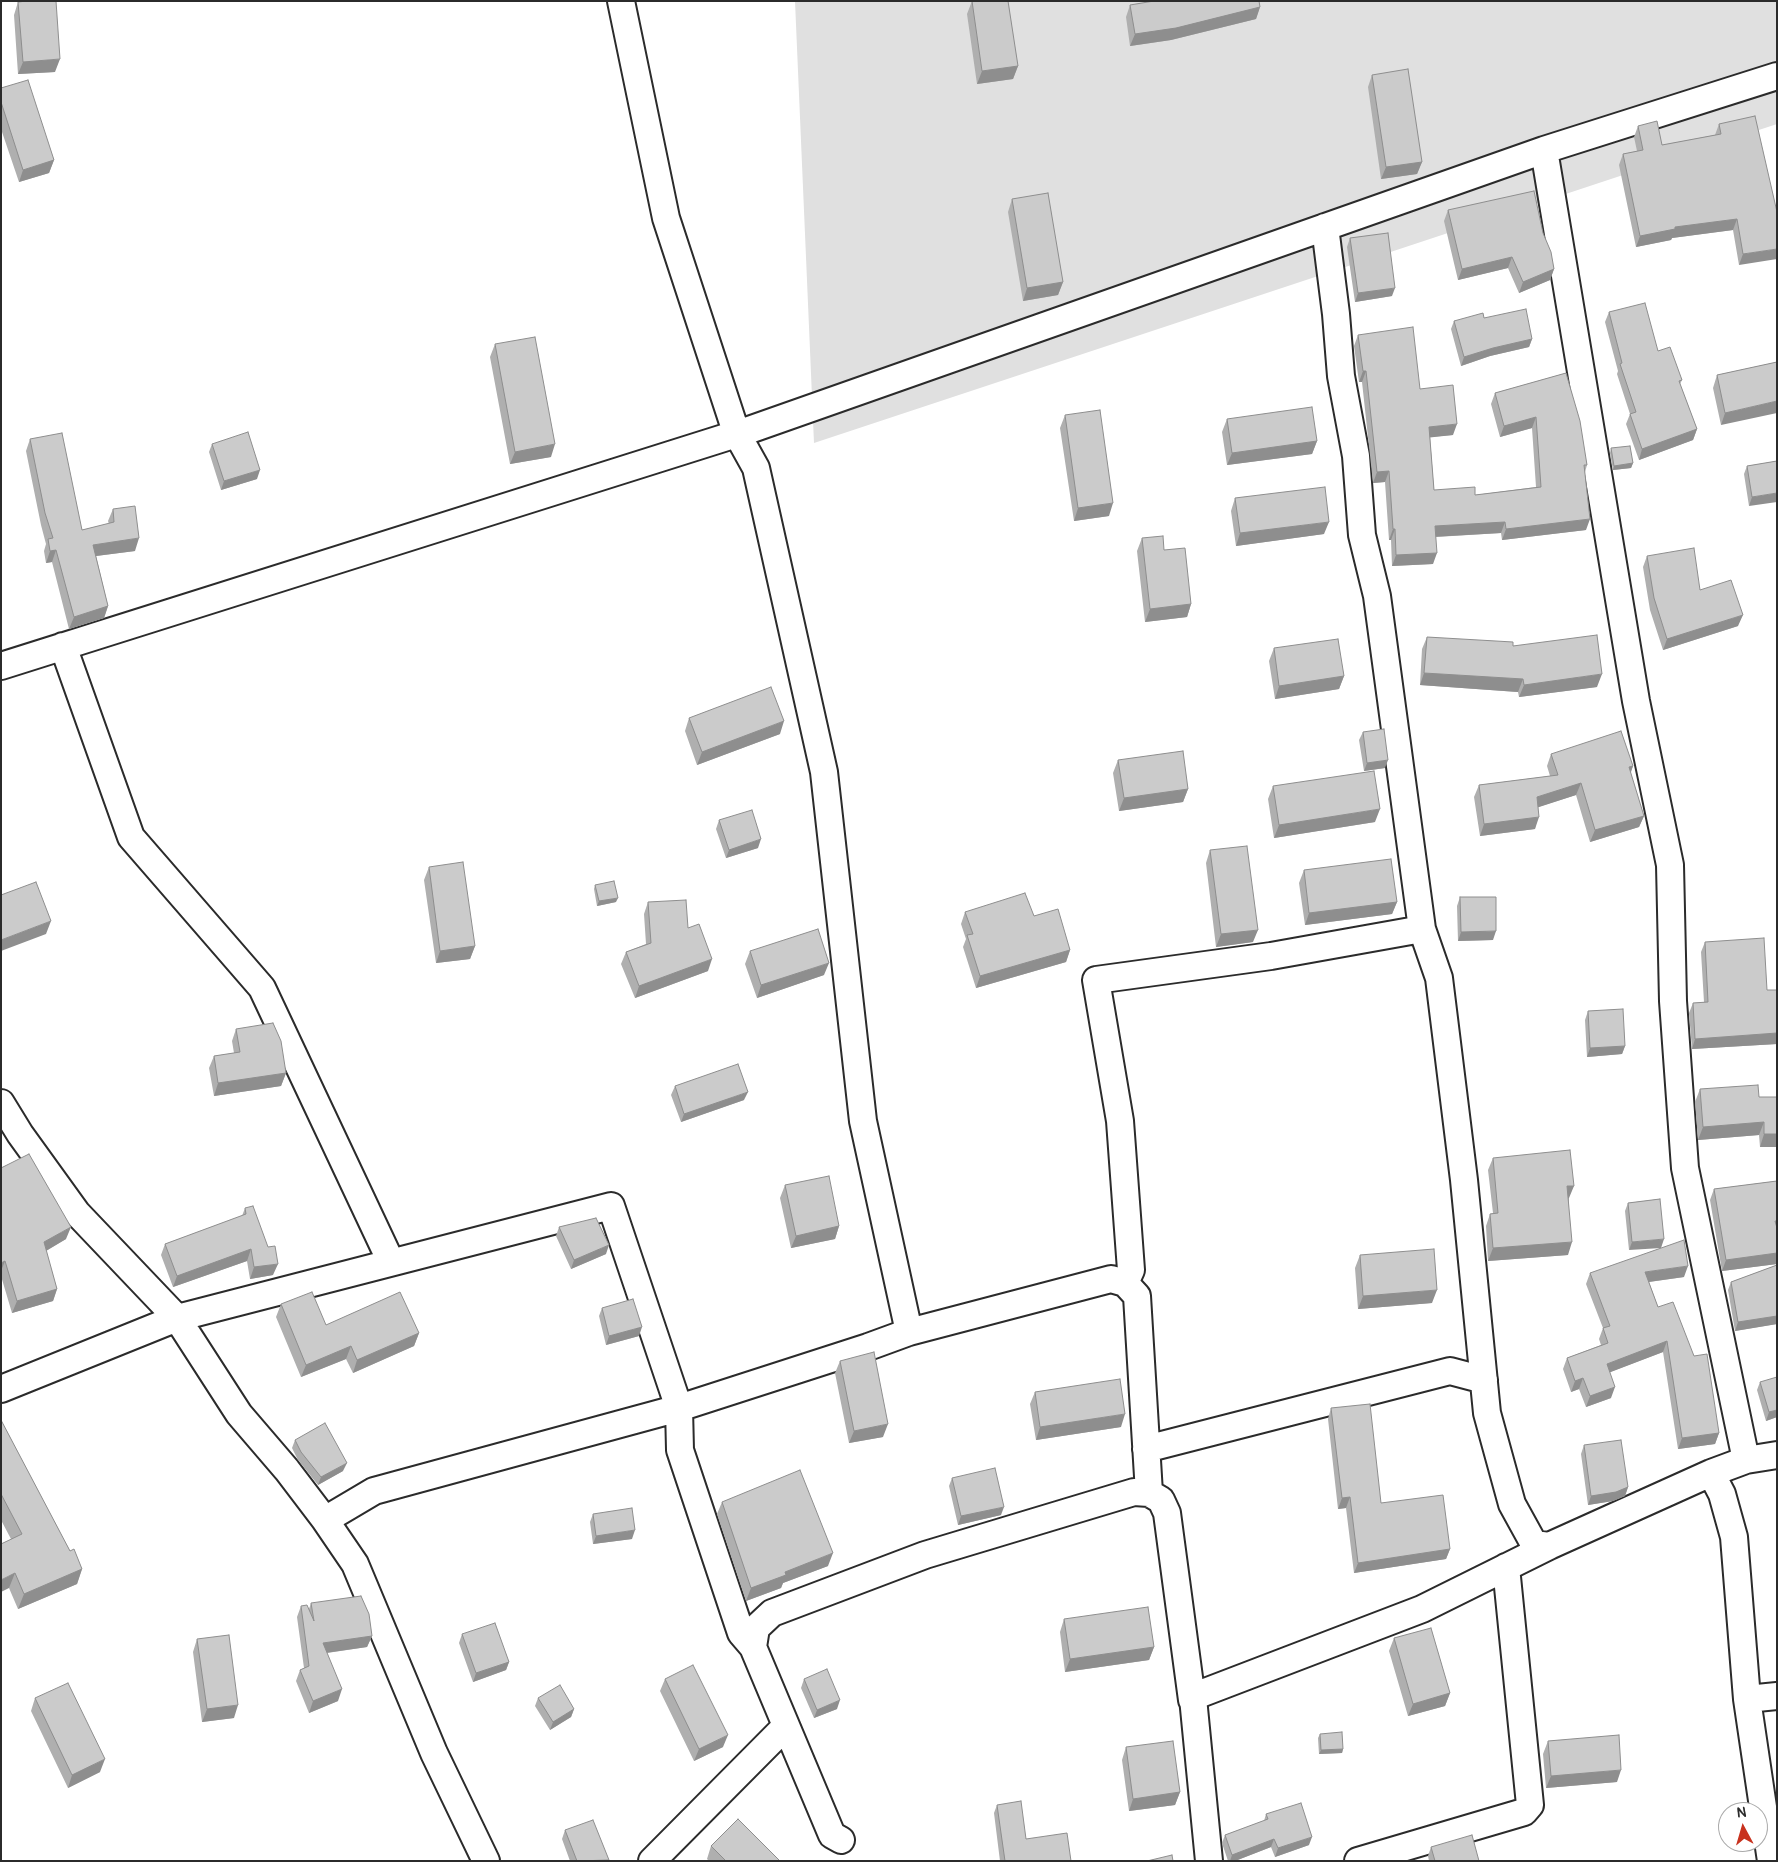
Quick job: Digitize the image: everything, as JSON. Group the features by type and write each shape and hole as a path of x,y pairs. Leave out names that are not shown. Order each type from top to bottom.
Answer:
{"street":[{"path":"621,1 666,218 736,432 756,468 824,772 863,1121 908,1332"},
{"path":"1,666 736,432 749,430 1544,150 1777,77"},
{"path":"1544,150 1636,701 1670,865 1673,1002 1685,1168 1746,1460"},
{"path":"1325,227 1336,314 1340,376 1356,456 1362,535 1377,596 1422,929 1439,978 1464,1180 1487,1413 1512,1504 1534,1544 1549,1546"},
{"path":"62,646 131,837 262,988 391,1262"},
{"path":"1125,1283 1131,1270 1120,1121 1096,980 1271,956 1422,929"},
{"path":"1,1103 20,1134 77,1213 177,1318 239,1414 287,1470 355,1564 434,1753 486,1861"},
{"path":"1,1390 177,1318 611,1206 679,1408 680,1450 741,1633 753,1647 832,1835 841,1840"},
{"path":"325,1520 374,1491 679,1408 868,1347 908,1332 1111,1279 1125,1283 1137,1296 1149,1493"},
{"path":"1146,1450 1450,1371 1484,1380"},
{"path":"1192,1700 1200,1694 1422,1609 1549,1546 1711,1473 1746,1460 1777,1455"},
{"path":"1711,1473 1722,1494 1734,1537 1747,1699 1771,1861"},
{"path":"753,1647 756,1628 772,1613 925,1555 1134,1492 1149,1493 1161,1500 1168,1513 1192,1700 1209,1861"},
{"path":"1358,1861 1524,1812 1530,1805 1506,1567"},
{"path":"1747,1699 1777,1696"},
{"path":"652,1861 786,1726"}],"shaded area":[{"path":"795,1 1777,1 1777,124 814,443"}],"building":[{"path":"56,1 60,59 23,62 18,2"},
{"path":"972,1 1008,1 1018,66 982,71"},
{"path":"1154,1 1259,1 1260,7 1176,28 1135,34 1130,5"},
{"path":"1408,69 1422,162 1386,167 1372,75"},
{"path":"28,80 54,160 23,170 1,102 1,88"},
{"path":"1755,116 1777,212 1777,249 1743,254 1737,219 1675,227 1675,229 1640,236 1623,154 1643,150 1638,126 1657,121 1662,145 1721,134 1719,124"},
{"path":"1534,191 1543,233 1551,252 1554,269 1523,282 1512,257 1462,269 1448,210"},
{"path":"1048,193 1063,282 1027,288 1012,199"},
{"path":"1388,233 1395,288 1358,293 1350,238"},
{"path":"1645,303 1658,351 1670,347 1682,380 1679,381 1697,429 1642,449 1630,414 1636,412 1620,364 1622,363 1609,312"},
{"path":"1526,309 1532,339 1464,357 1454,321 1483,313 1484,318"},
{"path":"1413,327 1420,389 1453,385 1457,424 1429,427 1434,490 1475,487 1475,495 1541,487 1536,417 1504,426 1495,393 1566,373 1580,421 1587,465 1584,465 1590,519 1506,529 1505,522 1435,526 1437,553 1396,555 1389,471 1377,472 1366,371 1363,371 1358,335"},
{"path":"535,337 555,444 515,452 495,344"},
{"path":"1777,362 1777,401 1725,413 1717,375"},
{"path":"1312,407 1317,441 1232,453 1227,419"},
{"path":"1100,410 1113,503 1078,508 1065,415"},
{"path":"248,432 260,470 224,481 212,444"},
{"path":"62,433 82,530 114,522 113,509 135,506 139,538 93,545 108,606 74,617 56,550 50,551 48,539 53,538 45,513 30,439"},
{"path":"1630,446 1633,463 1614,466 1611,448"},
{"path":"1777,461 1777,493 1752,497 1747,466"},
{"path":"1325,487 1329,522 1240,533 1235,498"},
{"path":"1163,536 1164,550 1185,548 1191,604 1150,609 1142,538"},
{"path":"1694,548 1700,590 1731,580 1743,615 1667,639 1654,598 1647,556"},
{"path":"1597,635 1602,674 1524,685 1523,679 1424,673 1427,637 1513,642 1513,646"},
{"path":"1338,639 1344,676 1279,686 1274,648"},
{"path":"771,687 784,721 702,752 689,718"},
{"path":"1384,729 1388,760 1367,763 1363,732"},
{"path":"1621,731 1633,766 1629,767 1644,816 1595,830 1581,783 1537,797 1539,817 1484,824 1479,785 1558,775 1551,754"},
{"path":"1183,751 1188,789 1124,798 1118,760"},
{"path":"1374,771 1380,809 1279,825 1273,786"},
{"path":"752,810 761,839 729,850 719,820"},
{"path":"1247,846 1258,930 1221,934 1210,850"},
{"path":"1391,859 1397,902 1309,913 1304,870"},
{"path":"463,862 475,946 440,951 429,867"},
{"path":"614,881 618,898 599,901 595,885"},
{"path":"36,882 51,921 1,940 1,895"},
{"path":"1025,893 1034,916 1058,909 1070,950 980,976 967,935 973,934 965,912"},
{"path":"1460,897 1496,897 1496,931 1461,932"},
{"path":"686,900 688,928 699,924 712,959 639,986 626,952 651,943 648,902"},
{"path":"818,929 829,963 761,985 750,951"},
{"path":"1764,938 1767,990 1777,990 1777,1033 1695,1039 1693,1003 1708,1002 1705,942"},
{"path":"1623,1009 1625,1046 1590,1048 1588,1011"},
{"path":"273,1023 281,1041 286,1073 218,1083 214,1056 240,1052 236,1029"},
{"path":"738,1064 748,1092 684,1114 675,1086"},
{"path":"1758,1085 1759,1097 1777,1097 1777,1134 1764,1134 1764,1122 1703,1127 1700,1089"},
{"path":"1570,1150 1574,1186 1567,1186 1572,1242 1493,1248 1490,1214 1498,1213 1493,1158"},
{"path":"29,1154 71,1227 44,1242 57,1289 17,1301 5,1261 1,1263 1,1168"},
{"path":"829,1176 839,1226 796,1236 785,1185"},
{"path":"1777,1181 1777,1221 1775,1221 1777,1228 1777,1253 1726,1260 1714,1189"},
{"path":"1660,1199 1664,1239 1632,1242 1628,1203"},
{"path":"253,1206 268,1247 275,1246 278,1264 254,1267 251,1249 177,1276 165,1244 246,1214 245,1208"},
{"path":"596,1218 609,1245 574,1260 559,1227"},
{"path":"1684,1240 1688,1266 1645,1272 1658,1307 1673,1302 1694,1356 1707,1354 1719,1433 1682,1438 1667,1341 1607,1364 1615,1387 1590,1396 1583,1378 1575,1381 1567,1358 1608,1343 1603,1328 1610,1326 1590,1273"},
{"path":"1434,1249 1437,1290 1363,1296 1360,1255"},
{"path":"1777,1265 1777,1316 1738,1322 1731,1282"},
{"path":"312,1292 326,1325 400,1292 419,1333 357,1360 351,1346 306,1365 281,1304"},
{"path":"633,1299 642,1327 609,1336 602,1308"},
{"path":"874,1352 888,1424 854,1431 840,1361"},
{"path":"1777,1377 1777,1410 1769,1412 1760,1382"},
{"path":"1120,1379 1125,1414 1040,1427 1035,1392"},
{"path":"1370,1404 1381,1503 1443,1495 1450,1549 1358,1563 1350,1497 1342,1498 1331,1408"},
{"path":"1,1420 70,1551 74,1549 82,1569 24,1594 15,1573 1,1580 1,1544 22,1534 1,1494"},
{"path":"325,1423 347,1463 321,1477 301,1452 295,1440"},
{"path":"1621,1440 1628,1487 1616,1492 1591,1496 1584,1445"},
{"path":"995,1468 1004,1507 961,1516 952,1478"},
{"path":"800,1470 833,1553 785,1572 786,1575 751,1588 722,1502"},
{"path":"632,1508 635,1530 596,1536 593,1514"},
{"path":"361,1596 369,1614 372,1636 323,1643 342,1689 313,1701 300,1670 309,1666 301,1606 307,1605 314,1621 311,1603"},
{"path":"1148,1607 1154,1647 1070,1659 1064,1619"},
{"path":"495,1623 509,1662 476,1673 462,1634"},
{"path":"1431,1628 1450,1693 1413,1704 1394,1638"},
{"path":"229,1635 238,1705 207,1709 197,1639"},
{"path":"693,1665 728,1735 699,1749 665,1679"},
{"path":"827,1669 840,1700 817,1710 804,1679"},
{"path":"68,1683 105,1759 72,1775 35,1698"},
{"path":"560,1685 574,1709 553,1722 538,1698"},
{"path":"1342,1732 1343,1749 1321,1750 1320,1734"},
{"path":"1619,1735 1621,1770 1551,1776 1548,1741"},
{"path":"1173,1741 1180,1792 1133,1799 1126,1747"},
{"path":"1021,1801 1026,1839 1067,1833 1071,1861 1005,1861 997,1805"},
{"path":"1301,1803 1312,1837 1278,1848 1274,1839 1232,1855 1225,1835 1268,1819 1266,1814"},
{"path":"738,1819 780,1861 726,1861 711,1846"},
{"path":"593,1820 609,1860 577,1861 565,1830"},
{"path":"1472,1835 1479,1861 1435,1861 1431,1847"},
{"path":"1172,1855 1173,1861 1147,1861"}]}
